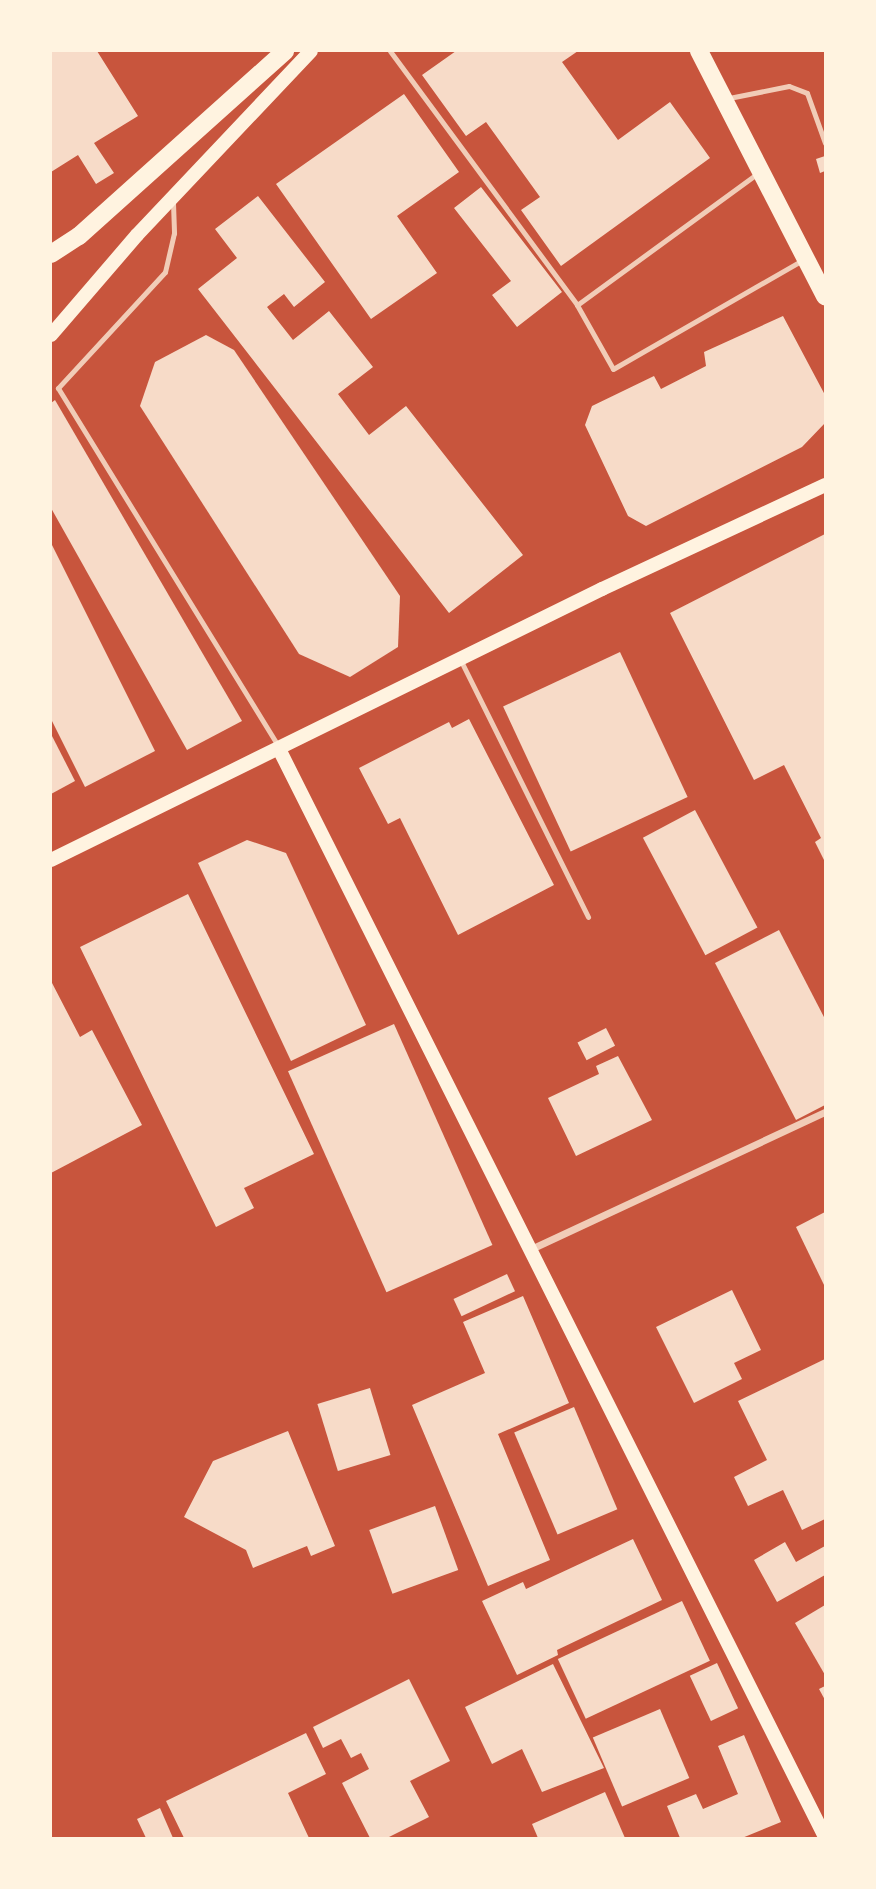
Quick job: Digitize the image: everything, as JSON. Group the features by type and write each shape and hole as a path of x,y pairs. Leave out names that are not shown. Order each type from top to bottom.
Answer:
{"main road":[{"path":"51,254 79,236 285,51"},
{"path":"51,335 173,196 311,51"},
{"path":"699,51 825,296"},
{"path":"51,860 460,659 825,485"},
{"path":"279,749 533,1248 825,1837"}],"street":[{"path":"533,1248 825,1112"}],"lane":[{"path":"390,51 576,305 613,369 806,258"},
{"path":"722,100 789,86 807,93 825,144"},
{"path":"576,305 761,171"},
{"path":"173,196 174,233 165,272 58,388 279,749"},
{"path":"460,659 588,917"}],"building":[{"path":"51,51 97,51 138,116 94,143 114,173 96,184 78,155 51,172"},
{"path":"456,51 578,51 562,62 618,140 670,102 710,158 561,266 521,210 540,197 486,122 466,136 422,75"},
{"path":"404,94 459,172 397,216 437,273 371,319 276,184"},
{"path":"825,156 825,171 820,173 816,159"},
{"path":"481,187 562,292 517,327 492,295 511,281 454,208"},
{"path":"258,196 325,282 294,307 284,294 267,307 293,340 329,311 373,367 338,394 369,435 406,406 523,555 449,613 198,289 237,258 215,229"},
{"path":"783,316 825,395 825,423 802,447 646,526 628,516 585,425 592,406 654,376 661,389 706,366 704,352"},
{"path":"206,335 234,350 400,596 398,647 350,677 299,654 140,406 155,362"},
{"path":"55,400 242,721 187,750 51,508 51,403"},
{"path":"825,534 825,862 815,842 821,838 784,765 754,780 670,613"},
{"path":"51,543 155,751 85,787 51,719"},
{"path":"620,652 688,797 571,852 503,707"},
{"path":"469,719 554,885 458,935 400,818 388,824 359,768 449,722 452,728"},
{"path":"51,734 75,781 51,794"},
{"path":"695,810 757,927 705,955 643,838"},
{"path":"247,840 286,853 366,1025 291,1061 198,863"},
{"path":"188,894 314,1154 244,1188 254,1208 216,1227 80,947"},
{"path":"779,930 825,1019 825,1105 796,1120 715,963"},
{"path":"51,981 80,1037 92,1030 142,1125 51,1173"},
{"path":"394,1024 492,1245 386,1292 288,1071"},
{"path":"606,1028 615,1046 587,1060 577,1043"},
{"path":"618,1056 652,1120 576,1156 548,1098 599,1074 596,1066"},
{"path":"825,1212 825,1287 796,1227"},
{"path":"507,1274 515,1291 462,1316 454,1299"},
{"path":"732,1290 761,1350 734,1363 742,1379 694,1403 656,1327"},
{"path":"523,1296 569,1403 498,1434 550,1560 488,1586 412,1405 485,1373 463,1322"},
{"path":"825,1359 825,1519 802,1530 783,1490 748,1506 734,1477 767,1460 738,1401"},
{"path":"370,1388 390,1455 338,1471 317,1404"},
{"path":"574,1407 617,1509 558,1535 514,1432"},
{"path":"288,1431 335,1546 311,1556 307,1546 253,1568 246,1550 184,1517 213,1461"},
{"path":"435,1506 458,1570 392,1594 369,1530"},
{"path":"633,1539 662,1600 557,1650 558,1655 517,1675 482,1601 523,1582 526,1589"},
{"path":"785,1542 796,1562 825,1546 825,1575 777,1602 754,1560"},
{"path":"682,1601 710,1661 586,1719 558,1659"},
{"path":"825,1605 825,1675 795,1623"},
{"path":"717,1663 738,1708 711,1721 690,1676"},
{"path":"553,1664 604,1768 542,1792 522,1749 492,1764 465,1707"},
{"path":"409,1679 450,1761 410,1781 429,1817 387,1838 370,1838 342,1783 369,1769 361,1753 351,1758 341,1739 323,1748 313,1727"},
{"path":"825,1686 825,1700 819,1689"},
{"path":"660,1709 689,1778 622,1807 593,1738"},
{"path":"306,1733 326,1774 288,1793 309,1838 184,1838 166,1801"},
{"path":"744,1735 781,1822 742,1838 680,1838 667,1806 696,1794 703,1809 738,1794 718,1746"},
{"path":"605,1792 625,1838 538,1838 532,1824"},
{"path":"160,1808 173,1838 146,1838 137,1819"}]}
